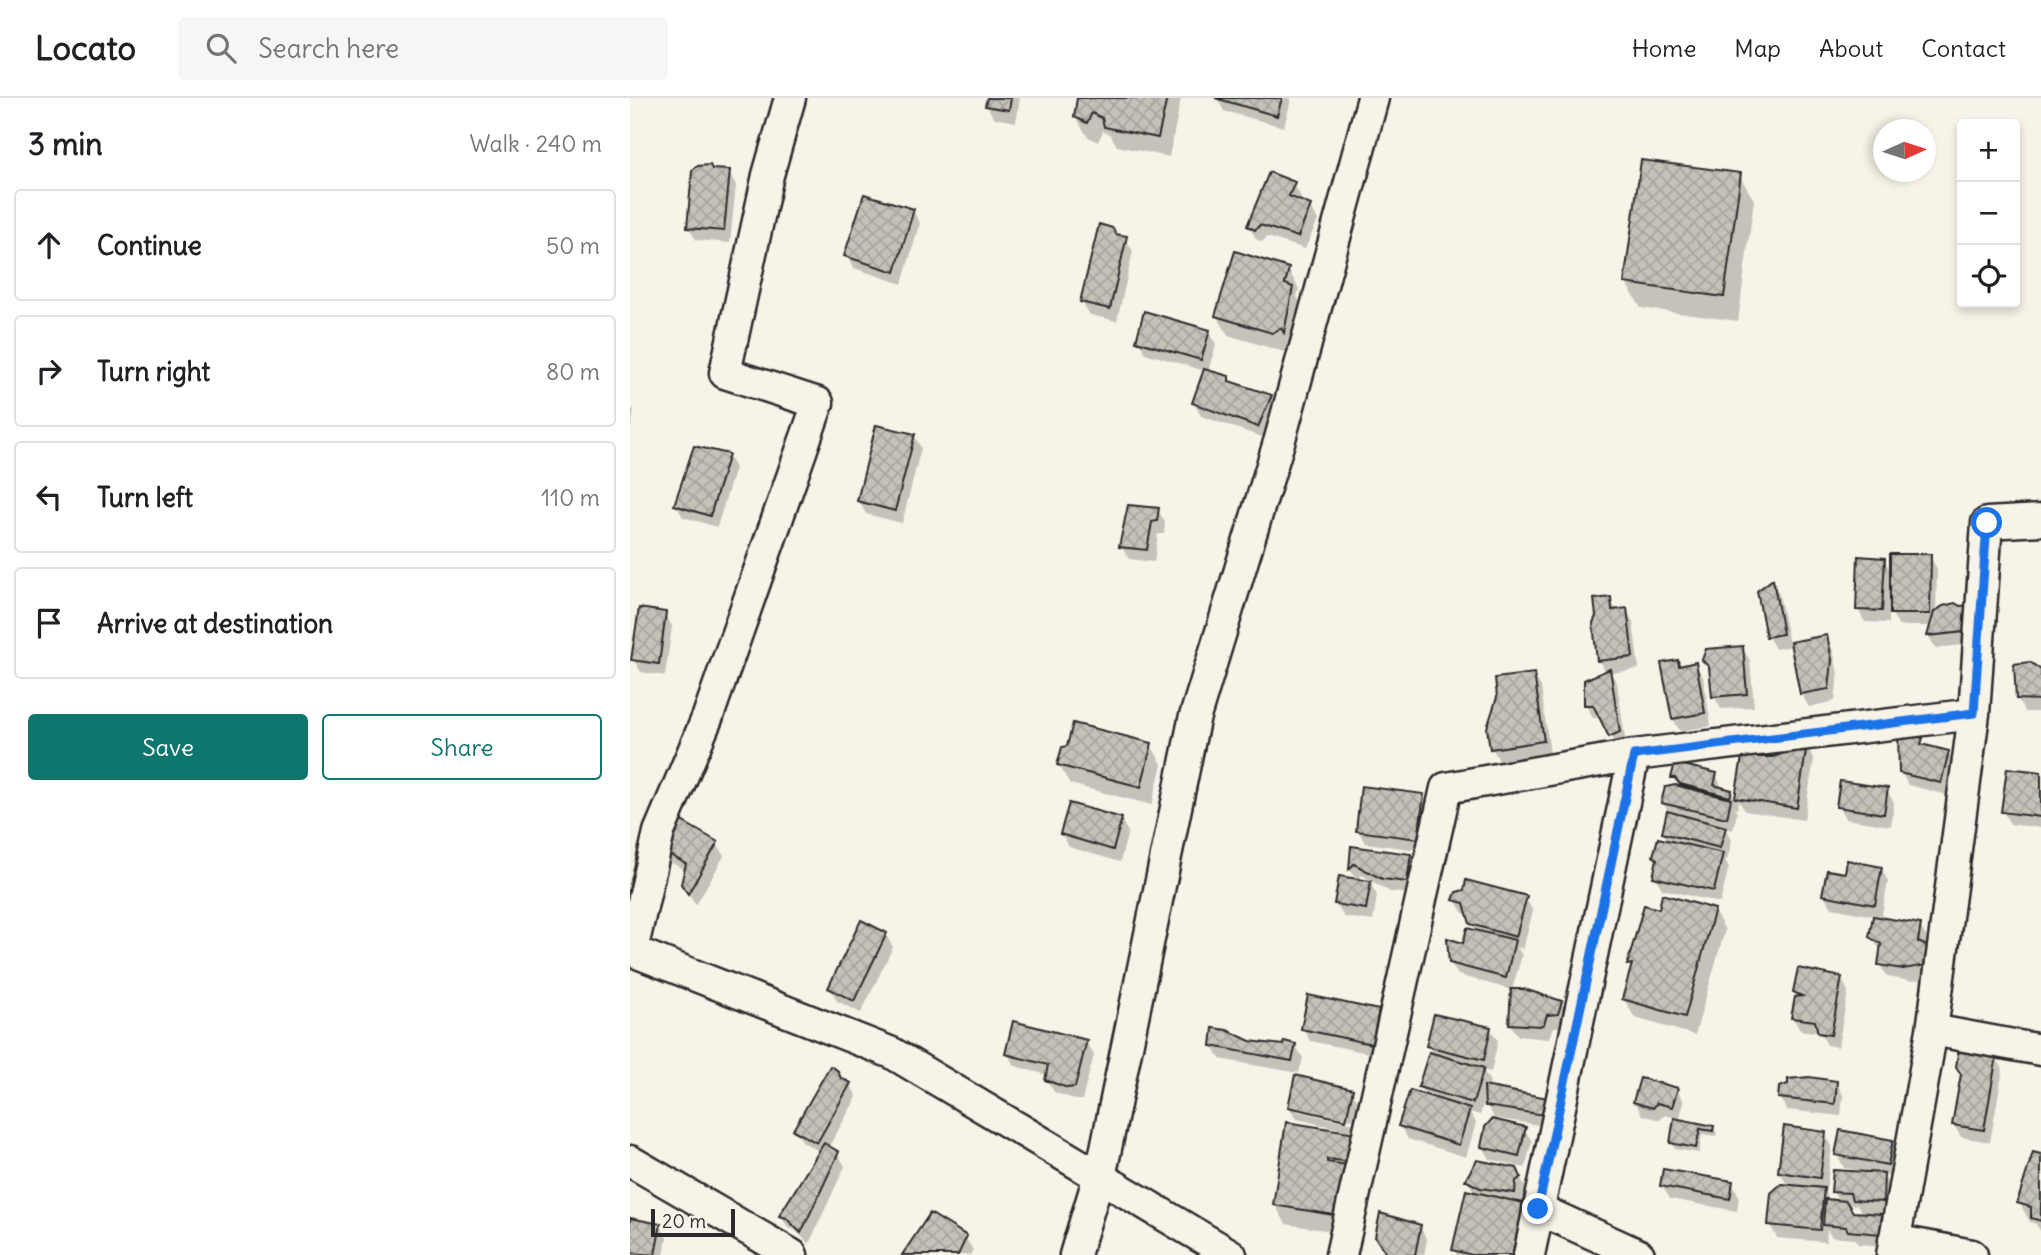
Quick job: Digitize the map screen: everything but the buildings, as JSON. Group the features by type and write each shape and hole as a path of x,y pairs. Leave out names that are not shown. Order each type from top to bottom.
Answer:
{"street":[{"path":"790,98 768,175 725,373 818,403 708,716 659,832 631,951 892,1053 1101,1170 1231,1255"},
{"path":"1075,1255 1101,1170 1194,720 1280,439 1373,98"},
{"path":"1972,1255 1893,1248 1932,1030 1974,713 1987,523 2041,520"},
{"path":"1341,1255 1446,788 1634,755 1974,713"},
{"path":"1529,1255 1634,755"},
{"path":"1932,1030 2041,1050"},
{"path":"630,1161 792,1255"},
{"path":"1538,1209 1639,1255"}],"route":[{"path":"1538,1209 1634,755 1974,713 1987,523"}]}
